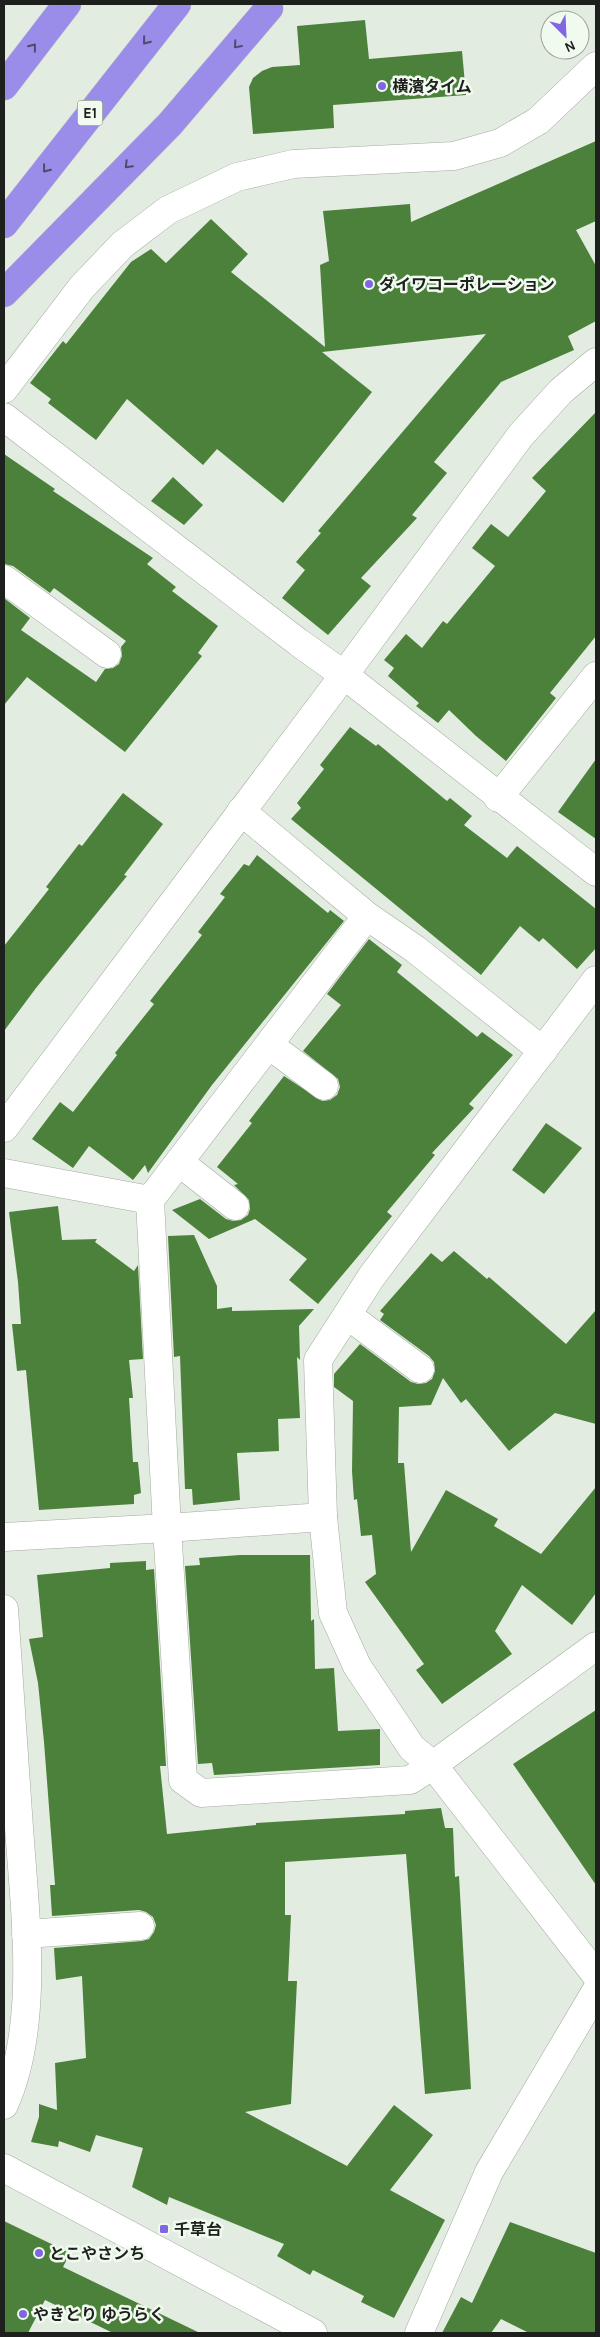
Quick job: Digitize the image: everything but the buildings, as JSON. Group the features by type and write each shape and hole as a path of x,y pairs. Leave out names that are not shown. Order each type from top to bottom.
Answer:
{"highway":[{"path":"4,86 67,4"},
{"name":"E1","path":"4,224 177,4"},
{"path":"4,293 170,124 269,8"}],"street":[{"path":"4,389 82,287 122,245 168,210 237,177 293,164 454,156 500,143 538,121 596,66"},
{"path":"4,1128 344,675 521,435 561,392 596,362"},
{"path":"4,417 298,642 344,675 498,798 596,872"},
{"path":"4,579 107,654"},
{"path":"498,798 596,676"},
{"path":"241,811 367,916 415,949 543,1050"},
{"path":"367,916 150,1200 167,1528 183,1780 201,1793 410,1780 596,1646"},
{"path":"596,980 372,1276 318,1360 323,1517 333,1613 357,1666 412,1748 433,1765 596,1975"},
{"path":"269,1045 324,1086"},
{"path":"179,1162 235,1206"},
{"path":"4,1173 150,1200"},
{"path":"347,1315 420,1368"},
{"path":"4,1537 323,1517"},
{"path":"4,1609 26,1934 24,2028 11,2088 4,2105"},
{"path":"26,1934 140,1926"},
{"path":"419,2333 490,2172 596,1991"},
{"path":"4,2168 313,2333"}],"place":[{"name":"横濱タイム","path":"382,86"},
{"name":"ダイワコーポレーション","path":"369,284"},
{"name":"千草台","path":"164,2229"},
{"name":"とこやさンち","path":"39,2253"},
{"name":"やきとり ゆうらく","path":"23,2314"}]}
